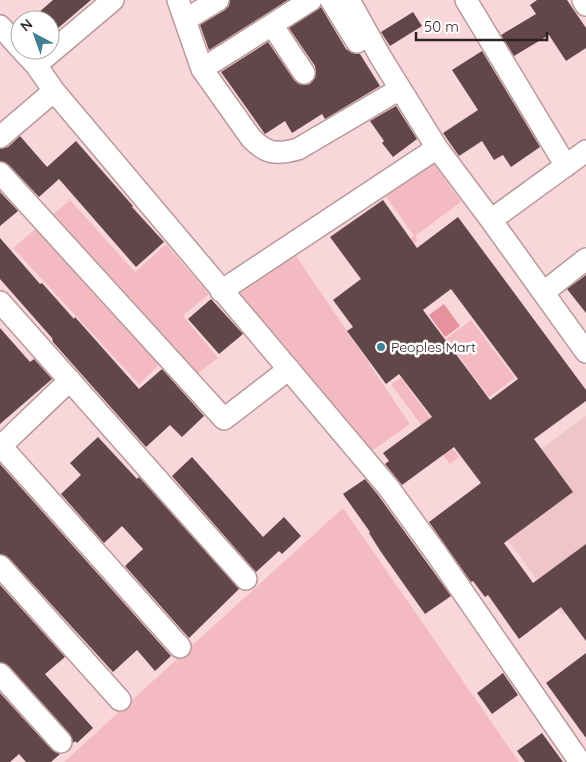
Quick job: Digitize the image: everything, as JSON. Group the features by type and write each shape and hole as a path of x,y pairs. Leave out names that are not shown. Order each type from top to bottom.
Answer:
{"street":[{"path":"60,33 113,0"},
{"path":"178,0 202,69 251,138 260,147 271,152 284,153 298,150 395,92"},
{"path":"185,20 218,0"},
{"path":"202,69 311,0"},
{"path":"331,0 395,92 492,220 586,352"},
{"path":"349,0 380,56 395,92"},
{"path":"466,0 566,166"},
{"path":"583,0 586,5"},
{"path":"272,25 304,73"},
{"path":"0,26 10,37"},
{"path":"31,60 54,91 221,291 388,488 420,531 580,762"},
{"path":"0,137 54,91"},
{"path":"221,291 437,148"},
{"path":"492,220 586,151"},
{"path":"0,173 224,419 289,370"},
{"path":"544,292 586,259"},
{"path":"0,302 246,579"},
{"path":"70,380 0,446 180,647"},
{"path":"0,566 120,700"},
{"path":"0,674 61,742"}],"shaded area":[{"path":"429,157 461,202 415,236 418,240 362,280 359,276 414,236 382,191"},
{"path":"70,200 135,272 166,244 209,294 183,316 218,358 184,384 162,362 139,384 13,248"},
{"path":"294,253 410,424 372,451 232,292"},
{"path":"444,304 460,326 445,337 429,315"},
{"path":"471,320 515,378 489,397 446,339"},
{"path":"401,378 459,457 450,464 391,384"},
{"path":"586,416 586,598 563,615 476,497"},
{"path":"343,508 519,762 64,762"}],"building":[{"path":"53,0 91,0 60,26 60,10 42,10"},
{"path":"230,0 288,0 209,50 200,25 225,10 229,6"},
{"path":"537,0 567,0 586,28 586,48 566,61 549,35 514,56 501,35 536,14 530,5"},
{"path":"321,7 346,49 352,53 360,54 380,86 325,119 322,114 292,133 285,121 265,134 221,72 268,42 294,80 299,84 310,84 315,78 315,66 289,28"},
{"path":"413,12 422,26 390,46 381,32"},
{"path":"482,51 540,147 511,167 503,155 494,160 482,141 459,156 443,133 478,110 452,70"},
{"path":"396,106 417,139 393,157 382,143 384,141 370,121"},
{"path":"20,136 47,167 76,141 164,242 136,267 59,179 39,197 9,165 0,161 0,149 8,147"},
{"path":"0,192 18,211 0,226"},
{"path":"383,200 417,248 458,217 586,390 586,401 534,439 573,492 504,543 533,583 586,544 586,641 561,607 519,639 488,595 485,597 473,581 471,582 429,522 481,483 454,447 402,485 385,464 389,461 383,453 432,417 399,374 386,384 347,331 353,327 333,300 361,279 330,237","holes":["451,289 518,379 490,400 423,310"]},
{"path":"0,238 40,284 42,283 74,319 75,317 139,389 162,369 204,416 182,437 170,425 146,447 0,279"},
{"path":"586,275 586,313 567,289"},
{"path":"211,299 243,334 219,354 188,319"},
{"path":"0,328 30,362 34,359 52,379 0,424"},
{"path":"98,437 137,479 139,477 239,589 189,638 125,566 143,549 122,526 104,543 61,494 81,475 70,463"},
{"path":"192,457 263,537 284,517 301,536 282,554 279,551 256,572 172,476"},
{"path":"0,464 171,656 155,671 137,650 113,672 9,558 0,554"},
{"path":"365,479 451,596 425,614 343,494"},
{"path":"0,585 65,657 45,674 93,728 77,743 75,741 73,743 70,734 9,666 0,662"},
{"path":"586,653 586,738 546,683"},
{"path":"503,673 518,695 492,714 477,693"},
{"path":"0,693 52,750 60,754 51,762 26,762 19,754 10,762 0,762"},
{"path":"542,733 563,762 525,762 517,751"}],"place":[{"name":"Peoples Mart","path":"381,347"}]}
